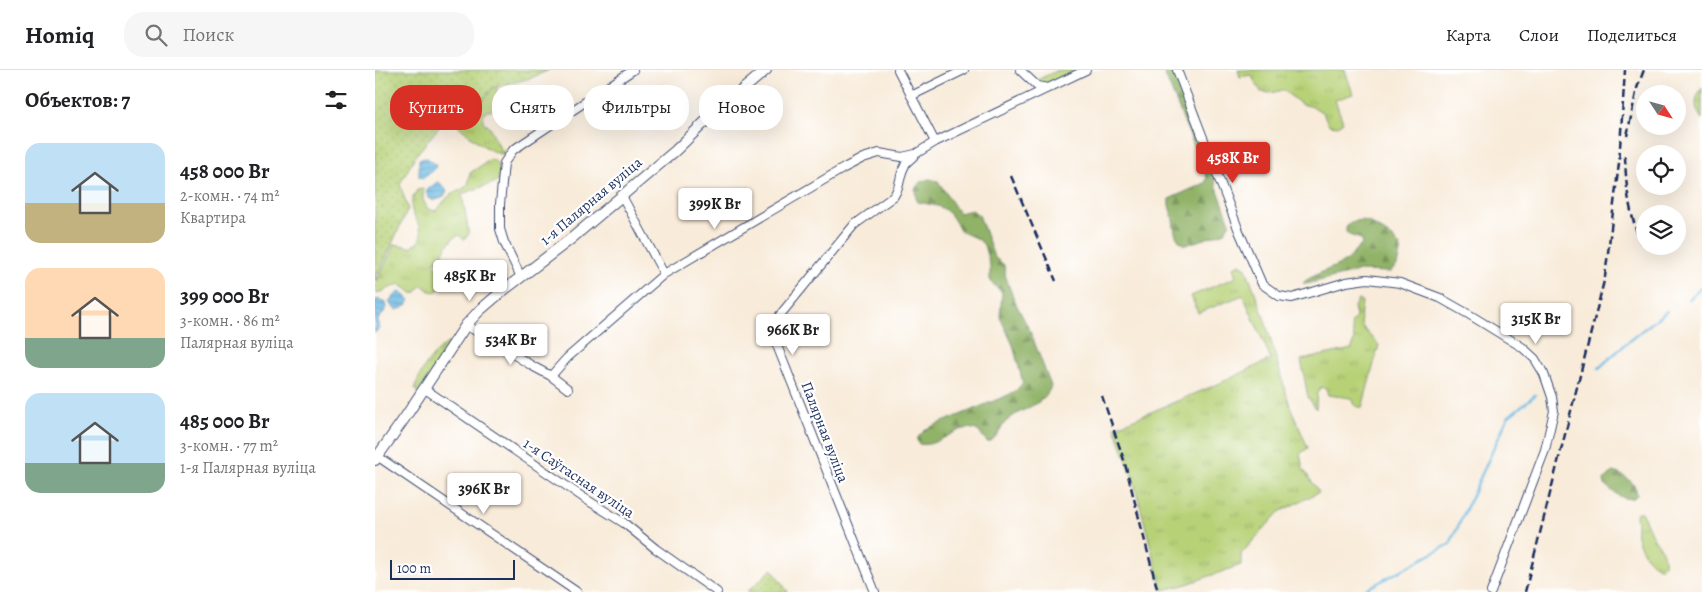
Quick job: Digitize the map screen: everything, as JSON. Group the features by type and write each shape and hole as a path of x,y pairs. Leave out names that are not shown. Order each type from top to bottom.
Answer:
{"street":[{"path":"521,277 504,242 500,229 500,204 504,163 513,150 633,70"},
{"name":"1-я Палярная вуліца","path":"376,458 425,389 466,325 479,311 572,238 766,70"},
{"path":"898,70 935,142"},
{"path":"911,96 964,70"},
{"path":"1020,70 1037,86 1048,88"},
{"name":"Палярная вуліца","path":"875,592 776,343 775,328 780,315 854,225 894,196 906,163 917,153 935,142 1087,70"},
{"path":"1177,70 1239,231 1262,284 1279,296 1293,298 1346,282 1367,279 1400,283 1439,298 1502,334 1522,347 1535,359 1552,397 1554,411 1545,450 1491,592"},
{"name":"Палярная вуліца","path":"551,376 567,358 664,274 863,158 879,153 902,157 917,153"},
{"path":"622,196 664,274"},
{"path":"466,325 551,376 568,389"},
{"name":"1-я Саўгасная вуліца","path":"425,389 584,498 624,523 656,549 717,592"},
{"path":"376,458 577,592"}],"green space":[{"path":"375,70 549,70 531,78 504,85 492,85 492,89 482,101 482,85 390,85 390,130 437,130 416,155 400,184 408,209 375,281"},
{"path":"1058,70 1076,70 1046,85 1035,81"},
{"path":"1163,70 1174,70 1215,174 1215,182 1230,223 1225,232 1186,245 1177,238 1169,199 1205,183 1207,178"},
{"path":"1238,70 1345,70 1353,94 1335,100 1343,122 1338,126 1329,125 1323,113 1314,107 1301,104 1283,90 1270,93 1261,92 1251,75 1240,77"},
{"path":"492,88 492,110 486,111 483,115 483,121 490,128 501,150 506,149 504,154 483,146 464,130 482,130 482,95"},
{"path":"1702,88 1702,119 1697,111 1696,103 1697,96"},
{"path":"491,159 500,171 499,181 462,194 469,234 464,240 459,235 453,238 441,258 433,262 446,280 436,292 429,291 422,285 414,294 399,284 376,294 375,286 394,244 411,247 420,241 421,233 411,205 417,190 423,189 423,200 428,209 435,211 450,195 468,185 470,173"},
{"path":"929,179 938,181 959,213 972,210 979,215 994,257 1004,265 1006,279 1030,331 1051,386 1043,398 1008,420 995,437 987,442 979,432 972,429 958,431 927,444 919,444 917,440 926,429 1013,393 1023,383 1013,345 1000,317 1002,292 990,279 990,266 984,245 978,239 960,231 952,217 944,209 918,202 915,189 920,182"},
{"path":"1361,220 1369,222 1393,238 1401,248 1397,266 1390,272 1359,271 1306,284 1303,283 1311,277 1350,258 1362,243 1361,239 1346,232 1346,227 1352,222"},
{"path":"1240,264 1246,268 1263,314 1290,406 1308,448 1300,454 1303,469 1319,492 1279,512 1241,554 1241,565 1181,586 1162,590 1134,482 1115,427 1218,384 1271,359 1243,295 1198,313 1191,296 1236,277 1233,267"},
{"path":"1358,300 1362,302 1361,322 1379,345 1362,408 1354,405 1351,398 1328,395 1326,389 1321,387 1317,393 1316,409 1308,397 1301,360 1352,349 1354,338 1351,324 1356,317 1354,307"},
{"path":"454,340 418,392 416,391 417,381 430,360 447,343"},
{"path":"1614,472 1622,475 1632,483 1637,495 1629,499 1624,498 1605,485 1604,480 1606,477"},
{"path":"1637,512 1641,512 1662,552 1664,565 1661,568 1648,559 1640,546 1637,534"},
{"path":"772,569 788,592 747,592"}],"water":[{"path":"427,158 435,164 436,168 424,178 419,177 419,159"},
{"path":"437,182 447,191 444,196 434,201 429,198 426,191"},
{"path":"400,291 410,300 407,305 397,310 392,307 389,301"},
{"path":"377,299 386,303 387,308 378,320 379,328 375,333 375,301"}],"waterway":[{"path":"1689,299 1702,287"},
{"path":"1599,368 1630,340 1667,311"},
{"path":"1361,592 1450,544 1508,417 1535,395"}],"railway":[{"path":"1525,592 1605,277 1619,163 1625,70"},
{"path":"1627,136 1637,88 1644,70"},
{"path":"1625,156 1629,200 1636,227"},
{"path":"1011,176 1056,281"},
{"path":"1102,396 1124,460 1158,592"}]}
